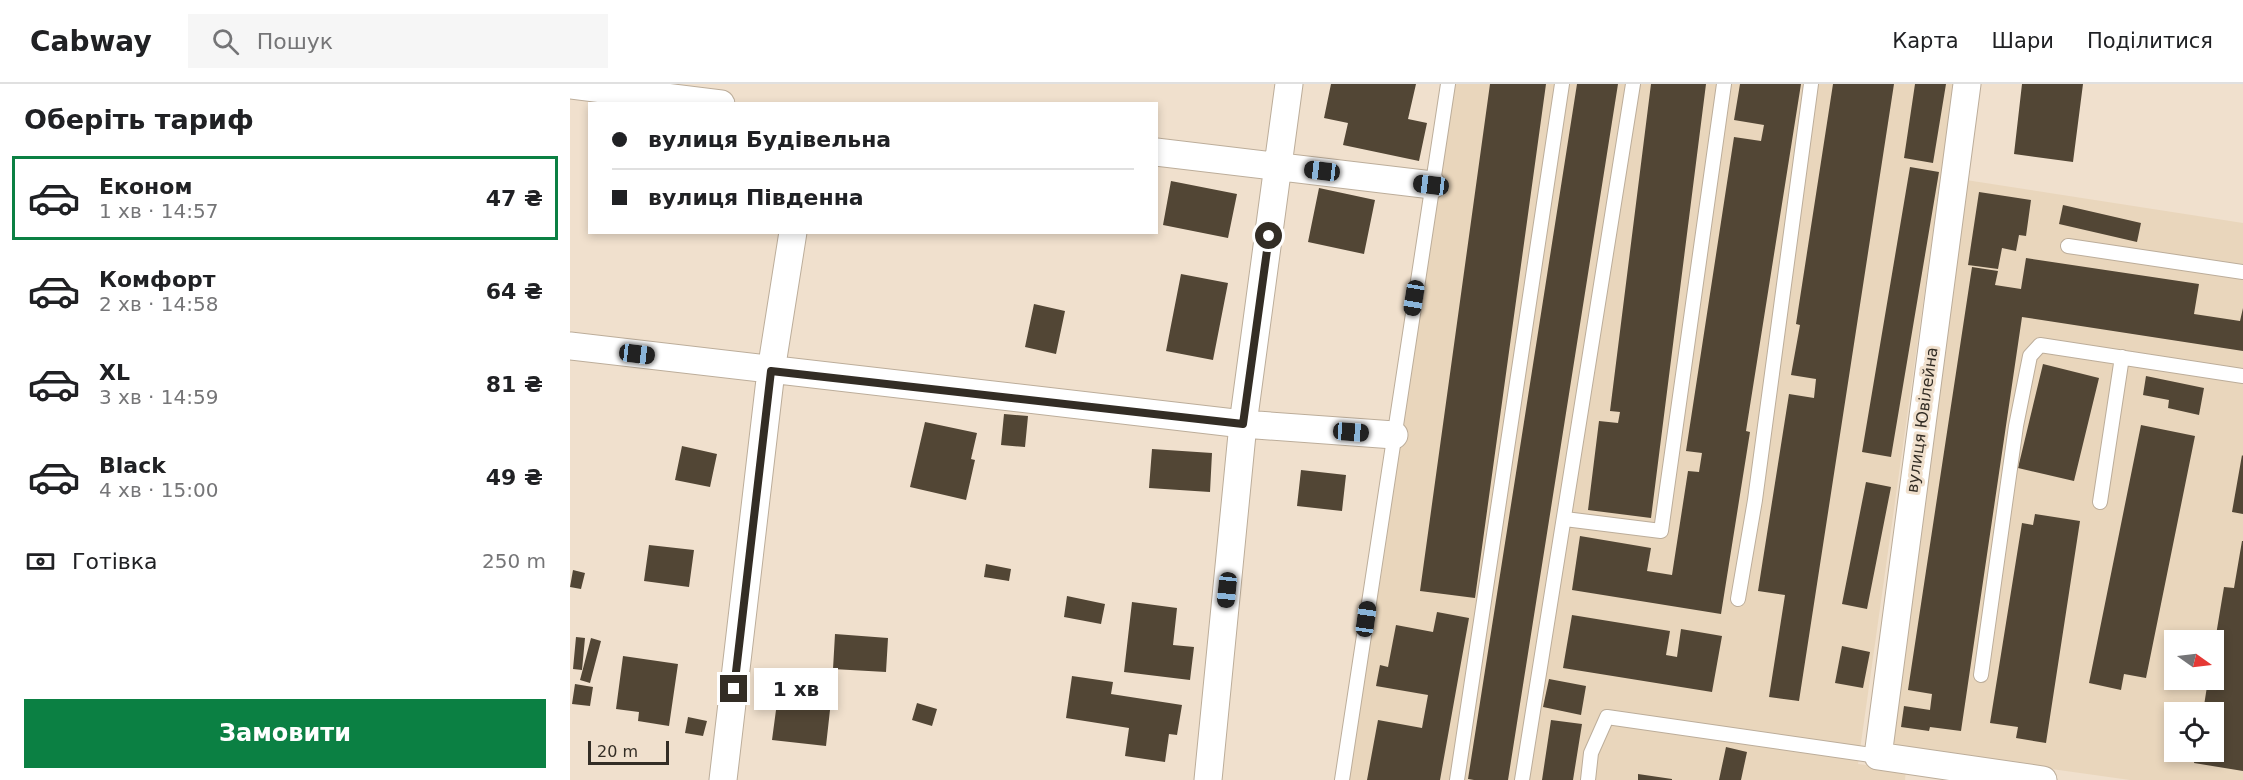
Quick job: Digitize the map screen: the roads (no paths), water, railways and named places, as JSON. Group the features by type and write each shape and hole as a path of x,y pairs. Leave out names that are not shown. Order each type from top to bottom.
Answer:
{"street":[{"path":"1208,780 1243,424 1289,84"},
{"name":"вулиця Ювілейна","path":"1878,756 1967,84"},
{"path":"570,85 705,102"},
{"path":"1158,152 1431,185"},
{"path":"723,780 771,371 793,234"},
{"path":"570,346 1243,424 1394,435"},
{"path":"1878,756 2043,780"}],"lane":[{"path":"1342,780 1448,84"},
{"path":"1456,780 1562,84"},
{"path":"1522,780 1633,84"},
{"path":"1565,519 1661,531 1724,84"},
{"path":"1738,599 1755,500 1811,84"},
{"path":"2068,246 2243,272"},
{"path":"1982,675 2016,426 2030,356 2040,345 2243,376"},
{"path":"2100,502 2122,357"},
{"path":"1588,780 1591,753 1607,717 1878,756"}]}
